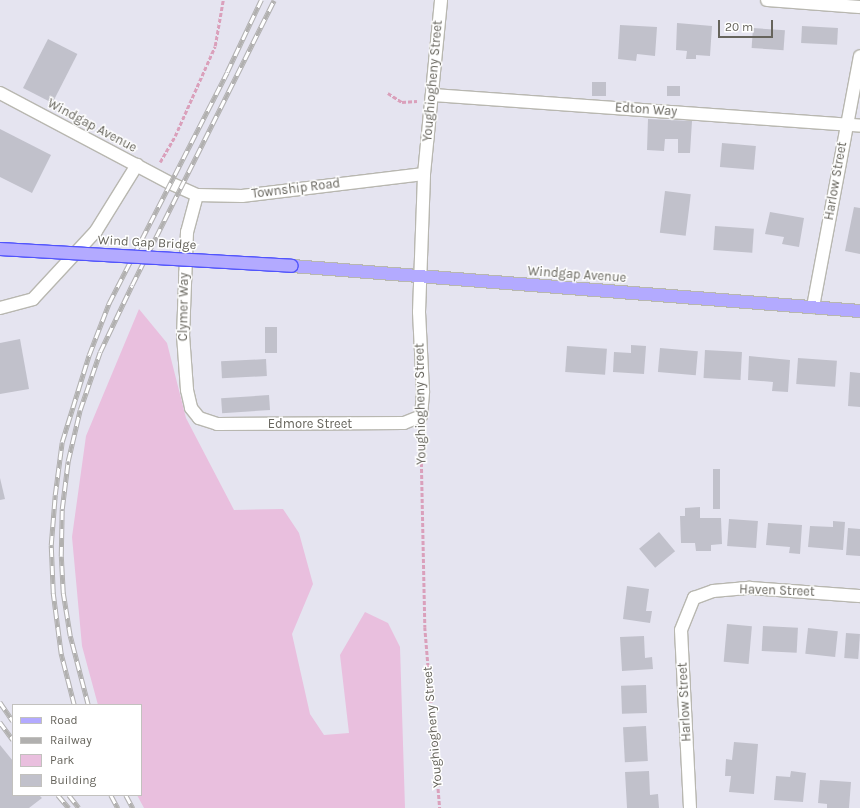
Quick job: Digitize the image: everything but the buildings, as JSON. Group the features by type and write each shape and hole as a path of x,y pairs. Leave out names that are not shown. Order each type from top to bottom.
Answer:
{"main road":[{"name":"Wind Gap Bridge","path":"0,249 292,266"},
{"name":"Windgap Avenue","path":"292,266 860,311"}],"street":[{"name":"Youghiogheny Street","path":"421,416 423,392 419,312 424,174 441,0"},
{"path":"767,0 860,7"},
{"name":"Harlow Street","path":"813,307 846,124 860,56"},
{"name":"Windgap Avenue","path":"0,93 170,183"},
{"name":"Edton Way","path":"432,95 860,126"},
{"path":"0,308 33,299 96,231 137,165"},
{"name":"Township Road","path":"170,183 197,194 242,196 424,174"},
{"name":"Clymer Way","path":"197,194 187,232 183,335 187,390 191,408 199,418"},
{"name":"Edmore Street","path":"199,418 218,424 404,424 421,416"},
{"name":"Haven Street","path":"694,598 713,591 750,588 860,596"},
{"name":"Harlow Street","path":"690,808 681,630 694,598"}],"path":[{"path":"153,174 175,136 215,46 224,0"},
{"path":"388,93 402,102 415,102 432,95"},
{"name":"Youghiogheny Street","path":"421,416 425,627 440,808"}],"green space":[{"path":"139,309 167,343 186,418 234,510 283,509 299,533 313,584 292,634 310,714 324,735 349,733 340,655 365,612 388,623 400,647 405,808 144,808 138,796 142,796 142,704 98,704 82,646 72,537 86,436"}],"railway":[{"path":"74,704 61,654 53,593 51,545 55,495 62,442 89,355 109,303 227,72 261,0"},
{"path":"88,704 70,636 63,593 61,556 62,509 68,461 80,410 100,352 274,0"},
{"path":"0,702 12,720"},
{"path":"0,722 12,739"},
{"path":"59,796 69,808"},
{"path":"70,796 79,808"},
{"path":"112,796 118,808"},
{"path":"127,796 133,808"}]}
